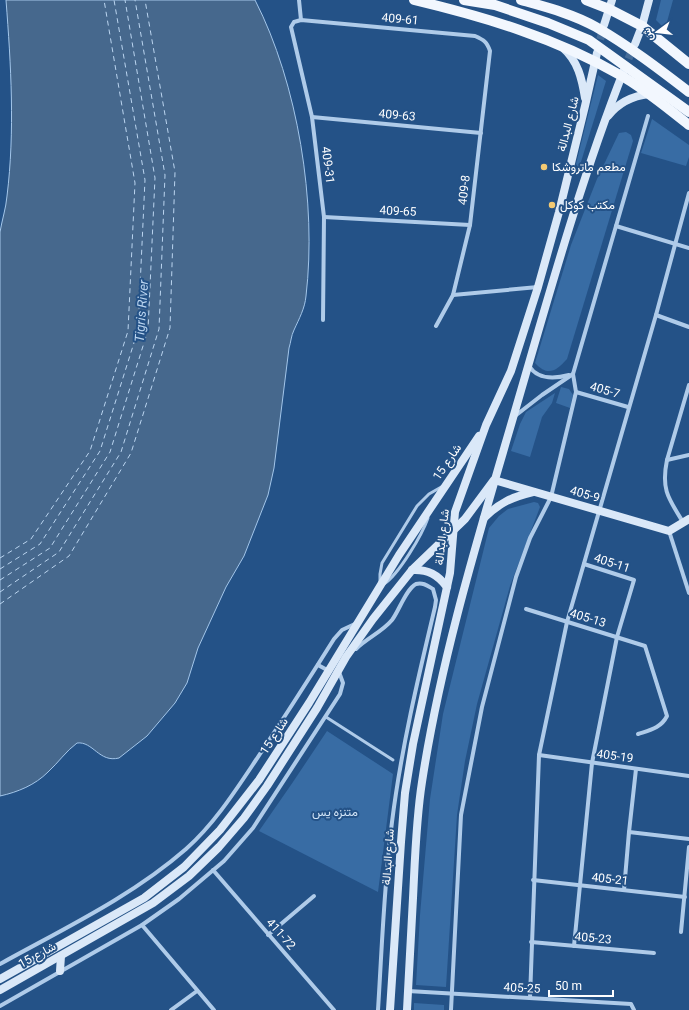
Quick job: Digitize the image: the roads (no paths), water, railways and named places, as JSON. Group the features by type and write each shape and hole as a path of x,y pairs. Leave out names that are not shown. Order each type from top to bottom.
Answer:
{"main road":[{"path":"414,0 504,24 596,57 623,73 689,125"},
{"path":"464,0 495,5 548,23 589,40 689,112"},
{"path":"521,0 555,9 595,26 644,58 689,92"},
{"path":"586,0 610,4 642,26 689,64"},
{"path":"635,44 642,26 649,0"},
{"path":"604,25 610,4"},
{"path":"557,44 574,60 579,71 583,82 585,106"},
{"name":"شارع البدالة","path":"390,1010 405,793 447,587 454,522 458,504 486,425 511,371 538,287 559,212 596,57"},
{"path":"407,1010 416,829 422,781 443,672 494,480 572,217 605,119 623,73"},
{"path":"605,119 620,104 628,99 649,94"},
{"name":"شارع 15","path":"0,990 153,903 205,861 232,833 256,802 313,705 328,671 380,586 486,425"},
{"name":"شارع 15","path":"0,979 129,907 158,888 184,867 220,830 246,799 313,705 339,672 346,657 366,629 412,570 454,531 475,507 494,480"},
{"name":"405-9","path":"494,480 670,531"},
{"path":"483,519 503,502 534,492"},
{"path":"670,531 686,520"},
{"path":"412,570 432,573 447,587"},
{"path":"357,623 366,629"},
{"path":"60,971 61,956"}],"street":[{"path":"298,0 301,20"},
{"name":"409-61","path":"301,20 476,36 488,44 490,51"},
{"name":"409-31","path":"301,20 294,22 291,26 312,116 324,216 323,320"},
{"name":"409-8","path":"436,326 453,295 470,225 490,51"},
{"name":"409-63","path":"312,116 481,133"},
{"path":"451,1010 461,815 482,707 516,577 530,538 551,497 576,392 573,374 648,116"},
{"path":"530,998 538,755 567,622 628,407 656,316 689,193"},
{"name":"409-65","path":"324,216 470,225"},
{"path":"616,226 689,248"},
{"path":"453,295 538,287"},
{"path":"656,316 689,327"},
{"path":"528,365 532,372 546,378 559,378 573,374"},
{"path":"513,418 542,395 573,374"},
{"path":"686,520 667,496 664,484 667,460 688,396 689,385"},
{"name":"405-7","path":"576,392 628,407"},
{"path":"667,460 689,455"},
{"path":"670,531 689,593"},
{"name":"405-11","path":"584,564 634,580 617,637"},
{"path":"346,657 359,645 378,633 392,620 413,586 420,583 433,589 436,600 435,607 401,763 392,822 384,901 378,1010"},
{"name":"405-13","path":"526,609 645,646 667,716 664,723 660,726 638,734"},
{"path":"0,964 121,896 154,874 186,849 208,826 229,800 283,721 338,634 347,627 357,623"},
{"path":"574,946 592,763 617,637"},
{"path":"318,665 328,671"},
{"path":"0,1006 142,925 179,899 234,850 253,828 342,691 342,679 339,672"},
{"name":"405-19","path":"538,755 689,776"},
{"path":"624,890 636,769"},
{"path":"629,832 689,839"},
{"path":"681,932 689,847"},
{"name":"411-72","path":"213,870 334,1010"},
{"name":"405-21","path":"533,880 685,897"},
{"path":"268,935 314,896"},
{"path":"142,925 214,1010"},
{"name":"405-23","path":"531,942 654,953"},
{"path":"171,1010 198,991"},
{"name":"405-25","path":"408,992 630,1004 633,1009"}],"lane":[{"path":"380,586 382,563 417,506 429,494 447,483"},
{"path":"326,717 393,760"}],"water":[{"name":"Tigris River","path":"6,0 255,0 270,33 283,69 293,106 301,145 306,184 309,222 309,260 304,305 293,332 289,348 274,468 268,495 244,556 226,587 198,648 187,683 175,703 147,736 119,758 112,759 106,757 88,745 77,743 38,781 20,790 0,796 0,232 7,196 12,123 11,73"}],"tunnel":[{"path":"597,51 604,26"},
{"path":"624,70 634,45"}],"place":[{"name":"مطعم ماتروشكا","path":"544,167"},
{"name":"مكتب كوكل","path":"552,205"}],"park label":[{"name":"متنزه يس","path":"335,812"}]}
